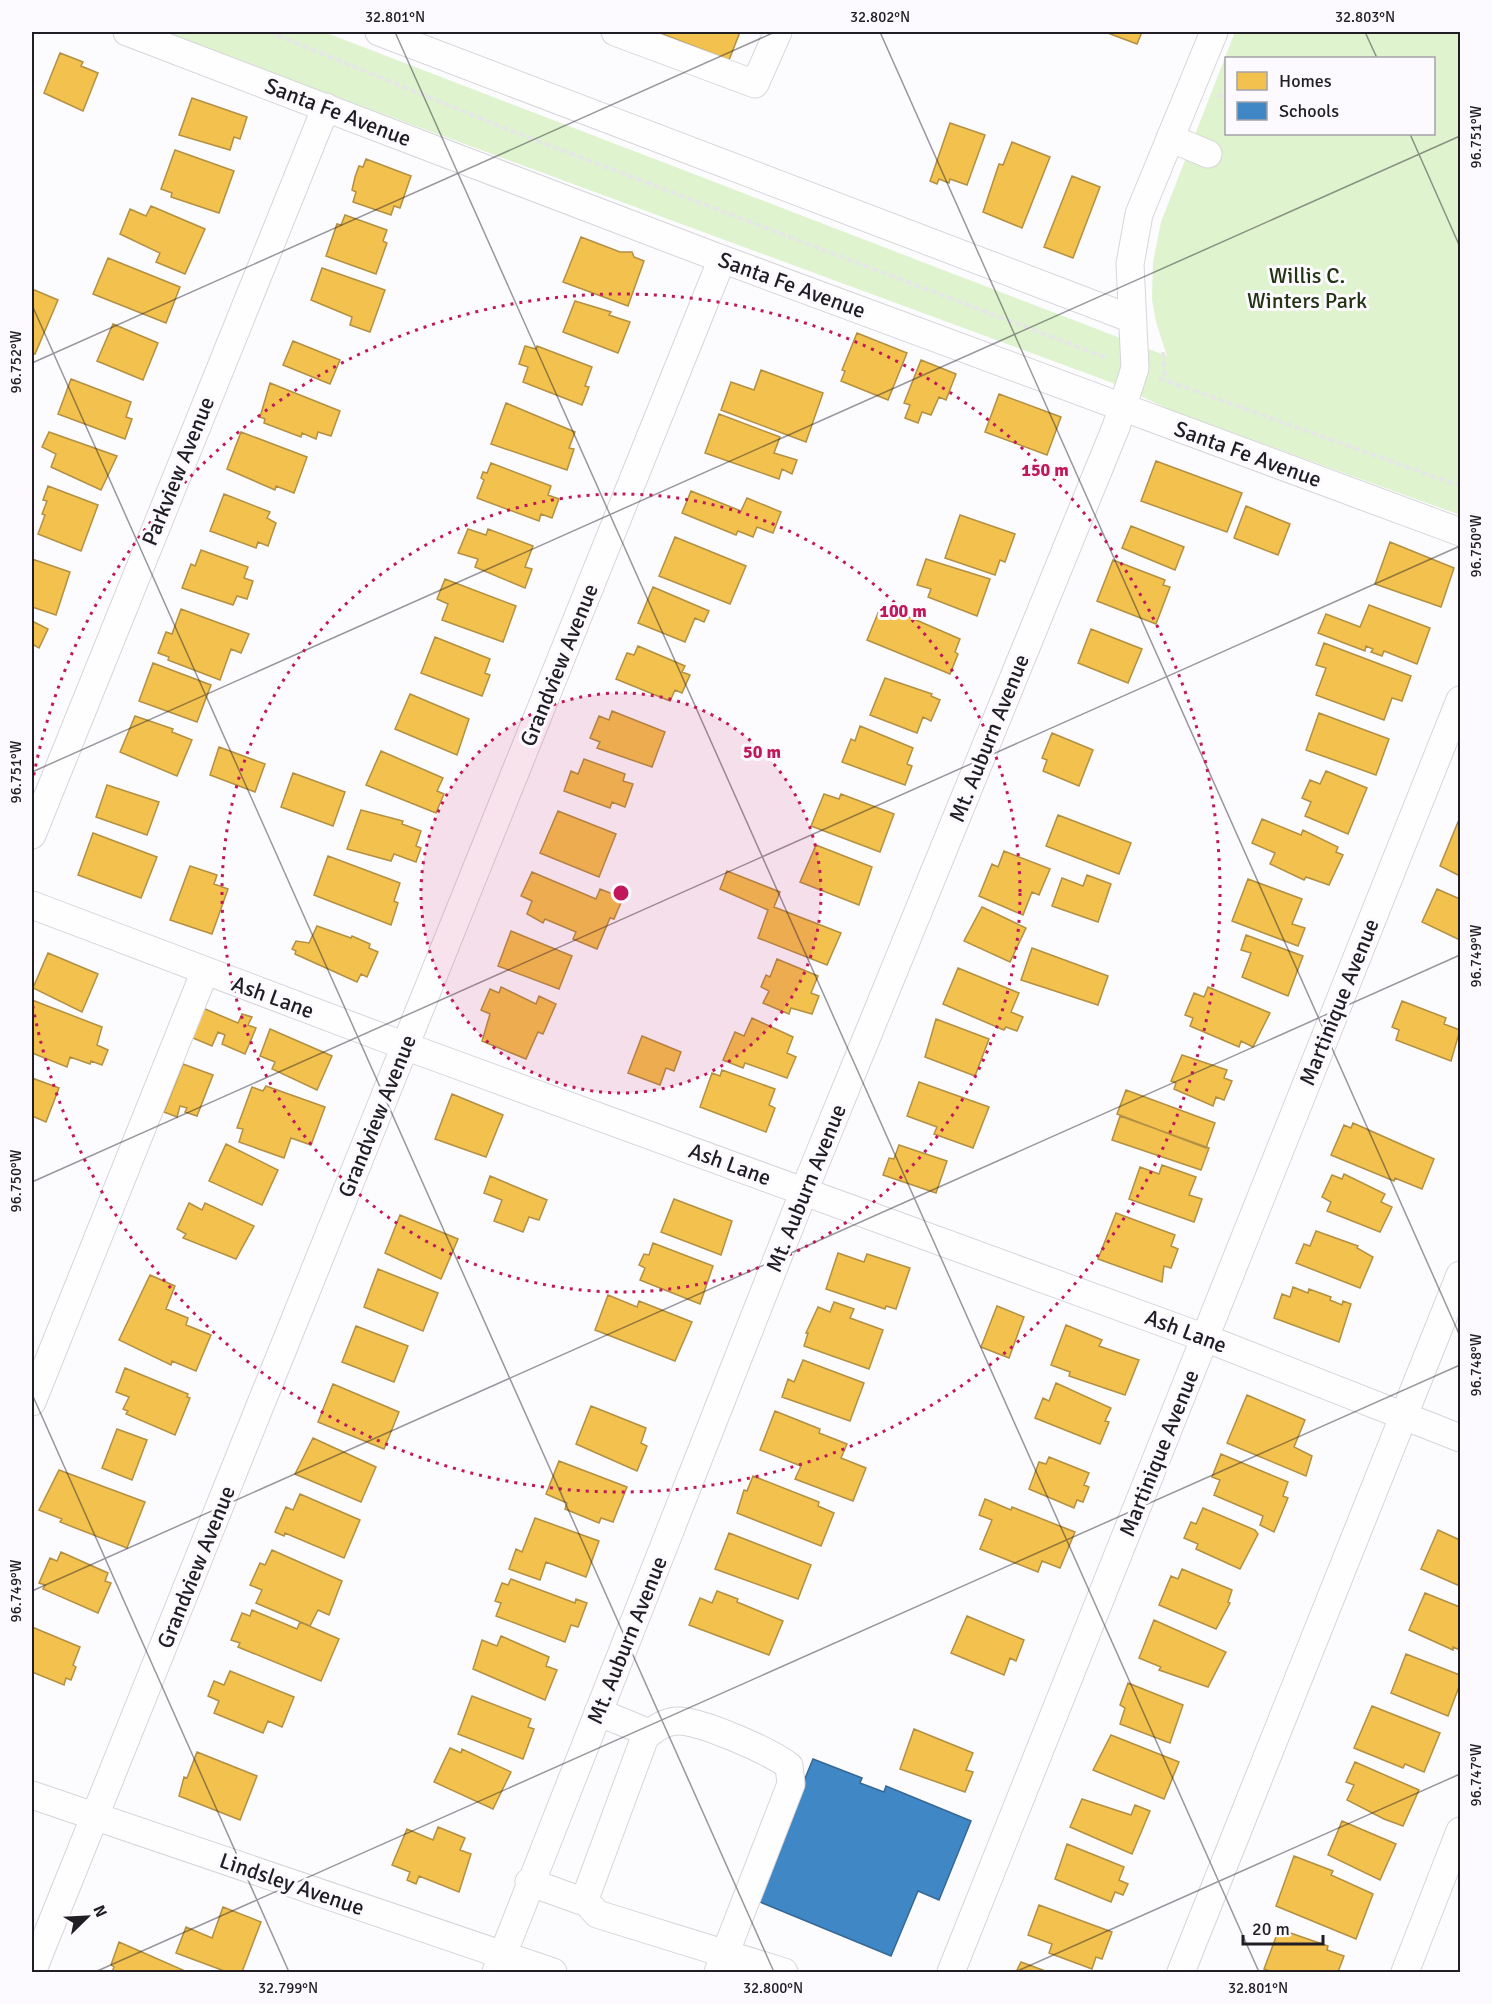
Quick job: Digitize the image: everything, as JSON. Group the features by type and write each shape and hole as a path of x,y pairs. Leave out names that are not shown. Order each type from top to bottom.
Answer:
{"street":[{"name":"Santa Fe Avenue","path":"127,32 722,259 1461,532"},
{"path":"379,32 1132,319"},
{"path":"615,32 755,84 778,32"},
{"name":"Mt. Auburn Avenue","path":"499,1964 529,1882 804,1191 1123,407 1135,368 1130,264 1134,234 1139,214 1214,32"},
{"name":"Parkview Avenue","path":"32,835 326,107"},
{"path":"1170,138 1208,154"},
{"name":"Grandview Avenue","path":"32,1972 722,259"},
{"name":"Martinique Avenue","path":"951,1972 1461,700"},
{"name":"Ash Lane","path":"32,905 405,1046 1205,1338 1461,1438"},
{"path":"32,1402 205,971"},
{"path":"1181,1972 1461,1275"},
{"path":"598,1713 642,1730 645,1737"},
{"path":"584,1898 645,1737 656,1727 676,1721 694,1724 777,1756 789,1766 791,1784 722,1963"},
{"name":"Lindsley Avenue","path":"32,1795 499,1964 553,1972"},
{"path":"1405,1972 1461,1831"},
{"path":"529,1882 579,1900 584,1898"},
{"path":"584,1898 597,1914 722,1963 784,1972"}],"path":[{"path":"269,32 509,130 1116,362"},
{"path":"1161,348 1165,379"},
{"path":"1154,376 1461,486"}],"green space":[{"name":"Willis C. Winters Park","path":"161,32 324,32 1167,356 1156,322 1152,299 1153,263 1161,222 1225,58 1225,135 1435,135 1435,57 1225,57 1235,32 1460,32 1460,515 1175,412 1110,382"}],"building: Homes":[{"path":"657,32 740,32 729,60"},
{"path":"1105,32 1142,32 1137,44"},
{"path":"60,53 83,62 81,66 98,73 83,111 44,93"},
{"path":"192,98 247,117 240,139 234,137 230,150 179,135"},
{"path":"950,123 985,135 967,185 950,179 949,183 939,179 937,184 930,181"},
{"path":"1012,142 1050,157 1022,228 983,212 999,164 1003,165"},
{"path":"175,150 234,171 219,213 171,197 172,193 161,189"},
{"path":"366,159 411,176 400,208 394,206 391,215 353,202 356,192 352,190 355,177 359,166 363,167"},
{"path":"1072,176 1100,187 1073,258 1044,247"},
{"path":"151,206 205,229 185,274 156,262 160,253 120,234 130,209 146,216"},
{"path":"345,215 387,230 383,241 387,243 376,274 326,256 337,224 341,225"},
{"path":"581,237 620,252 632,252 634,257 644,261 628,306 563,282"},
{"path":"108,258 180,287 166,323 93,294"},
{"path":"322,268 385,290 370,332 350,325 352,317 311,300"},
{"path":"32,289 58,300 35,354 32,352"},
{"path":"575,301 611,312 609,315 630,322 618,353 563,332"},
{"path":"113,324 158,343 143,380 97,361"},
{"path":"857,333 907,353 888,400 841,381 845,371 842,370"},
{"path":"293,341 340,360 330,384 283,365"},
{"path":"525,346 536,349 537,346 592,367 585,386 589,387 582,405 523,382 528,367 519,364"},
{"path":"921,360 956,374 946,400 939,397 931,415 922,412 918,423 905,418 910,405 904,403"},
{"path":"761,370 823,393 806,442 721,410 731,382 754,390"},
{"path":"71,379 131,402 126,417 132,419 125,439 58,414"},
{"path":"270,383 340,411 331,436 318,432 316,439 302,433 301,437 264,423 265,419 260,417"},
{"path":"999,394 1061,417 1047,455 985,432"},
{"path":"506,403 575,432 569,448 574,449 567,470 491,444"},
{"path":"719,414 780,437 774,453 797,460 792,474 782,469 779,479 705,453"},
{"path":"49,432 117,456 101,490 51,467 56,454 42,447"},
{"path":"241,432 307,457 294,493 276,486 275,490 227,469"},
{"path":"1156,461 1242,493 1227,532 1141,501"},
{"path":"491,463 551,486 548,495 559,499 552,518 541,514 539,521 477,498 484,480 481,478 483,472 487,473"},
{"path":"48,486 98,505 81,551 38,534 45,515 42,514 47,501 43,500"},
{"path":"691,491 741,511 747,498 781,512 773,533 757,527 753,537 738,531 736,535 682,513"},
{"path":"224,494 270,512 267,518 276,523 268,546 258,542 256,548 210,531"},
{"path":"1246,506 1290,524 1278,555 1234,538"},
{"path":"960,515 1015,534 1005,562 1000,560 995,575 945,558"},
{"path":"1131,526 1184,547 1175,570 1122,548"},
{"path":"468,529 486,535 488,529 533,546 525,567 532,569 525,588 475,567 478,559 458,553"},
{"path":"675,537 746,566 730,604 659,576"},
{"path":"1390,542 1454,568 1441,607 1375,584"},
{"path":"201,550 248,567 244,578 253,581 247,599 237,596 233,605 182,588 191,564 195,566"},
{"path":"32,559 70,572 56,615 32,607"},
{"path":"926,559 990,579 977,616 928,597 931,589 917,585"},
{"path":"1113,560 1165,580 1163,585 1170,587 1156,624 1097,601"},
{"path":"445,579 516,606 503,642 442,620 448,604 437,599"},
{"path":"653,587 709,611 704,622 695,618 685,642 638,623"},
{"path":"1369,605 1430,628 1417,664 1384,651 1382,656 1371,652 1373,649 1366,646 1365,651 1318,633 1326,614 1360,627"},
{"path":"880,608 898,616 900,613 960,639 955,652 958,654 950,674 867,640"},
{"path":"181,609 249,634 241,653 231,649 220,680 168,660 169,657 158,653 166,632 172,634"},
{"path":"32,621 48,629 39,648 32,644"},
{"path":"1091,629 1142,649 1128,683 1078,663"},
{"path":"435,637 490,659 485,673 490,675 482,696 421,673"},
{"path":"1324,643 1411,676 1402,701 1392,698 1384,720 1316,695 1326,668 1316,665"},
{"path":"638,646 685,666 682,672 690,675 682,693 675,690 670,701 616,679 627,653 634,655"},
{"path":"153,663 211,685 197,722 139,701"},
{"path":"885,678 932,694 931,696 940,700 931,721 923,717 917,733 870,715"},
{"path":"410,694 469,719 457,755 395,729"},
{"path":"612,711 665,732 652,767 597,748 600,742 590,738 599,716 609,720"},
{"path":"1319,713 1389,739 1376,775 1306,750"},
{"path":"135,716 173,729 172,732 192,740 177,776 120,752"},
{"path":"860,726 913,748 907,764 912,766 905,785 842,762 851,739 855,741"},
{"path":"1052,733 1093,750 1079,786 1043,771 1047,760 1042,758"},
{"path":"219,747 265,764 255,792 210,775"},
{"path":"381,751 443,778 437,791 444,794 436,813 366,785"},
{"path":"584,759 625,774 623,781 633,784 625,807 612,802 610,808 564,791 571,771 578,774"},
{"path":"1326,771 1367,788 1348,834 1305,816 1311,802 1302,798 1310,780 1320,784"},
{"path":"293,773 345,792 333,826 281,807"},
{"path":"107,785 159,802 147,835 96,817"},
{"path":"824,794 839,799 841,794 894,814 880,852 811,826"},
{"path":"361,810 403,821 402,824 421,831 416,846 421,848 416,862 394,854 391,861 347,849"},
{"path":"558,811 616,834 599,877 540,853"},
{"path":"1058,815 1131,843 1119,874 1046,846"},
{"path":"1262,819 1301,835 1303,830 1338,847 1336,852 1343,855 1329,885 1306,877 1304,880 1270,864 1275,853 1252,843"},
{"path":"1458,822 1460,823 1460,876 1440,866"},
{"path":"93,833 157,857 141,898 78,875"},
{"path":"816,845 872,867 859,905 800,882"},
{"path":"1004,851 1050,869 1039,895 1032,892 1023,915 979,896 992,864 998,867"},
{"path":"328,856 400,883 394,901 398,903 391,925 314,895"},
{"path":"190,866 217,875 214,884 228,889 212,934 170,920"},
{"path":"727,871 780,892 774,907 841,933 827,965 758,938 768,910 720,889"},
{"path":"532,872 596,899 600,889 623,898 614,919 610,918 597,949 573,939 576,932 545,919 543,923 527,914 532,901 521,896"},
{"path":"1087,875 1111,884 1098,922 1052,906 1062,878 1083,886"},
{"path":"1248,879 1302,899 1292,924 1305,928 1298,946 1232,921"},
{"path":"1437,889 1460,899 1460,940 1422,922"},
{"path":"982,907 1026,928 1010,962 964,941"},
{"path":"317,926 351,938 352,936 370,944 369,948 378,952 367,977 361,974 357,982 295,954 296,951 292,949 296,941 309,943"},
{"path":"511,931 572,956 559,989 498,966"},
{"path":"1246,935 1303,956 1288,996 1242,977 1251,953 1241,950"},
{"path":"1032,948 1108,976 1098,1005 1021,980"},
{"path":"48,953 98,974 82,1012 33,988"},
{"path":"777,959 818,976 811,993 819,996 812,1014 791,1008 789,1014 763,1003 769,991 761,987 766,975 770,977"},
{"path":"958,968 1019,993 1011,1012 1023,1017 1017,1031 1006,1027 1004,1030 943,1004"},
{"path":"501,987 536,1004 539,996 556,1004 543,1034 538,1032 526,1059 482,1041 490,1014 481,1010 490,989 499,993"},
{"path":"1208,987 1270,1013 1253,1047 1241,1041 1239,1047 1190,1026 1193,1018 1185,1015 1194,993 1204,997"},
{"path":"32,1000 102,1027 97,1045 108,1050 102,1065 91,1061 90,1064 70,1057 67,1067 32,1053"},
{"path":"1402,1001 1446,1018 1444,1024 1460,1030 1451,1061 1396,1040 1399,1030 1392,1027"},
{"path":"198,1006 238,1023 242,1014 252,1017 248,1025 256,1028 245,1054 222,1044 225,1035 218,1032 212,1046 186,1035"},
{"path":"752,1018 793,1037 787,1053 796,1057 787,1078 745,1063 743,1068 723,1060 735,1032 744,1036"},
{"path":"936,1019 989,1039 975,1076 925,1057"},
{"path":"270,1029 332,1056 317,1090 272,1069 275,1062 260,1056"},
{"path":"642,1036 681,1052 674,1071 666,1068 660,1085 628,1073"},
{"path":"1182,1055 1227,1070 1224,1078 1232,1081 1224,1100 1216,1097 1213,1106 1174,1089 1176,1083 1171,1081"},
{"path":"183,1064 213,1075 197,1116 185,1112 187,1108 180,1106 177,1117 164,1112"},
{"path":"722,1070 775,1089 769,1105 775,1108 766,1132 700,1107 712,1073 720,1076"},
{"path":"32,1078 59,1088 46,1122 32,1116"},
{"path":"919,1082 989,1107 973,1148 934,1134 937,1127 907,1116"},
{"path":"266,1086 325,1107 311,1145 291,1138 284,1158 239,1142 243,1129 237,1128 252,1087 263,1091"},
{"path":"1126,1090 1215,1123 1206,1148 1117,1114"},
{"path":"452,1094 503,1115 486,1157 435,1139"},
{"path":"1120,1116 1209,1148 1201,1170 1112,1140"},
{"path":"1353,1123 1434,1159 1422,1189 1395,1178 1394,1181 1331,1155 1344,1125 1351,1128"},
{"path":"226,1144 278,1170 262,1205 209,1181"},
{"path":"899,1145 947,1161 936,1193 883,1175 889,1158 894,1159"},
{"path":"1162,1165 1196,1177 1189,1195 1202,1199 1194,1222 1129,1199 1140,1167 1159,1174"},
{"path":"1344,1174 1385,1194 1381,1202 1392,1207 1380,1232 1327,1211 1331,1202 1322,1197 1332,1175 1342,1179"},
{"path":"490,1176 547,1200 539,1220 529,1217 523,1232 494,1221 502,1200 484,1193"},
{"path":"674,1199 732,1221 721,1255 661,1232"},
{"path":"189,1203 202,1210 205,1203 254,1226 236,1259 183,1238 186,1234 177,1229"},
{"path":"1116,1213 1175,1235 1171,1246 1178,1249 1171,1268 1164,1266 1162,1282 1098,1259"},
{"path":"400,1215 458,1239 441,1279 385,1253"},
{"path":"1316,1231 1358,1246 1357,1248 1373,1257 1360,1288 1296,1263 1304,1244 1310,1246"},
{"path":"653,1243 713,1266 700,1304 640,1280 645,1268 639,1265 644,1254 649,1255"},
{"path":"838,1253 864,1262 867,1254 910,1268 896,1309 886,1306 885,1309 826,1289"},
{"path":"378,1269 438,1293 423,1331 364,1307"},
{"path":"150,1275 175,1286 166,1309 188,1318 186,1325 211,1335 196,1371 172,1361 171,1365 119,1340"},
{"path":"1293,1287 1308,1293 1309,1289 1331,1297 1330,1300 1342,1305 1343,1301 1351,1304 1339,1342 1274,1318 1282,1294 1290,1297"},
{"path":"608,1295 637,1307 639,1301 692,1322 675,1361 595,1330"},
{"path":"834,1302 854,1309 850,1318 883,1330 869,1369 804,1346 808,1333 806,1333 818,1307 830,1312"},
{"path":"997,1306 1024,1317 1009,1358 981,1347"},
{"path":"1066,1325 1102,1340 1099,1346 1139,1360 1125,1395 1069,1376 1070,1372 1051,1365"},
{"path":"356,1326 408,1346 394,1382 342,1362"},
{"path":"803,1360 864,1383 850,1421 782,1397 788,1379 794,1382"},
{"path":"125,1368 188,1394 187,1397 190,1398 175,1435 126,1414 128,1411 123,1409 129,1397 116,1392"},
{"path":"1056,1383 1111,1408 1105,1421 1109,1422 1100,1444 1035,1418 1043,1398 1049,1401"},
{"path":"333,1384 399,1412 384,1449 318,1422"},
{"path":"1247,1395 1305,1420 1294,1447 1312,1456 1306,1476 1227,1443"},
{"path":"591,1406 646,1428 641,1443 647,1446 637,1471 576,1444"},
{"path":"775,1411 820,1429 819,1433 847,1444 841,1458 866,1468 853,1501 795,1479 801,1466 760,1450"},
{"path":"117,1429 147,1440 132,1480 102,1468"},
{"path":"313,1438 376,1467 361,1502 295,1474"},
{"path":"1221,1454 1288,1482 1283,1496 1288,1498 1274,1532 1260,1525 1263,1516 1214,1495 1220,1480 1212,1477"},
{"path":"1049,1457 1089,1473 1084,1485 1089,1487 1083,1502 1077,1500 1074,1508 1029,1489 1039,1462 1046,1464"},
{"path":"559,1461 627,1487 613,1522 601,1518 599,1523 565,1509 567,1503 546,1494"},
{"path":"59,1470 145,1502 127,1548 60,1522 62,1519 39,1510"},
{"path":"753,1476 819,1502 818,1506 834,1513 821,1546 737,1513 744,1490 747,1491"},
{"path":"300,1494 360,1520 344,1558 285,1533 284,1536 275,1532 286,1507 293,1510"},
{"path":"985,1499 1075,1532 1060,1568 1042,1561 1038,1572 980,1549 992,1520 979,1515"},
{"path":"1203,1508 1255,1530 1258,1534 1240,1569 1196,1549 1198,1544 1184,1538 1191,1522 1196,1524"},
{"path":"535,1518 599,1541 586,1577 546,1562 540,1580 509,1569 516,1549 522,1552"},
{"path":"1438,1530 1460,1540 1460,1586 1421,1569"},
{"path":"729,1533 811,1565 798,1599 715,1569"},
{"path":"272,1550 342,1581 329,1615 318,1610 310,1626 256,1603 262,1590 250,1585 260,1563 265,1565"},
{"path":"61,1552 108,1573 105,1581 111,1583 98,1613 43,1589 45,1585 39,1583 50,1558 57,1561"},
{"path":"1182,1569 1232,1590 1228,1602 1230,1603 1216,1629 1159,1605 1171,1576 1178,1579"},
{"path":"511,1579 575,1603 576,1599 587,1603 578,1627 571,1625 565,1642 496,1616 501,1603 495,1601 502,1583 508,1585"},
{"path":"717,1591 783,1621 769,1655 689,1625 700,1598 712,1603"},
{"path":"1425,1593 1460,1607 1460,1650 1453,1647 1453,1650 1409,1630"},
{"path":"252,1610 297,1629 300,1622 339,1639 321,1681 238,1647 240,1643 231,1640 242,1613 250,1616"},
{"path":"967,1616 1024,1640 1016,1661 1010,1658 1004,1675 951,1653"},
{"path":"1154,1620 1226,1652 1208,1687 1159,1670 1161,1667 1139,1658"},
{"path":"32,1627 80,1647 73,1665 76,1667 71,1680 66,1678 64,1685 32,1672"},
{"path":"501,1636 549,1657 546,1666 557,1670 545,1700 473,1669 482,1640 497,1646"},
{"path":"1406,1654 1460,1675 1460,1684 1448,1716 1391,1693"},
{"path":"230,1671 294,1697 282,1727 268,1721 263,1733 214,1713 219,1701 208,1696 214,1681 224,1685"},
{"path":"1128,1683 1183,1705 1170,1743 1120,1724 1125,1708 1120,1705"},
{"path":"472,1696 531,1719 528,1727 534,1729 523,1759 458,1734"},
{"path":"1372,1706 1440,1733 1424,1772 1405,1764 1403,1768 1354,1748"},
{"path":"914,1729 973,1753 966,1770 973,1772 965,1792 900,1769"},
{"path":"1111,1735 1179,1762 1164,1799 1093,1770"},
{"path":"450,1748 461,1753 462,1749 511,1772 493,1809 434,1782"},
{"path":"197,1752 257,1776 240,1820 179,1796 184,1777 187,1778"},
{"path":"1355,1762 1419,1790 1403,1826 1347,1800 1354,1785 1346,1782"},
{"path":"1082,1799 1131,1815 1135,1805 1150,1811 1132,1854 1070,1827"},
{"path":"1342,1821 1396,1844 1380,1880 1328,1855"},
{"path":"438,1827 465,1838 460,1850 471,1854 459,1892 419,1876 416,1884 407,1880 410,1872 392,1865 407,1829 433,1840"},
{"path":"1067,1844 1124,1867 1119,1880 1128,1884 1123,1895 1115,1892 1111,1902 1055,1879"},
{"path":"1294,1856 1333,1871 1331,1875 1373,1894 1356,1939 1276,1906"},
{"path":"1039,1905 1112,1932 1102,1959 1096,1957 1092,1969 1049,1953 1052,1944 1028,1935"},
{"path":"223,1907 261,1922 242,1972 227,1972 176,1953 186,1927 212,1938"},
{"path":"1279,1929 1328,1946 1327,1950 1344,1956 1338,1972 1273,1972 1264,1969"},
{"path":"119,1942 183,1970 182,1972 112,1972 114,1967 111,1965"},
{"path":"1021,1962 1048,1972 1016,1972"}],"building: Schools":[{"path":"813,1759 862,1778 860,1783 884,1792 886,1786 971,1821 939,1900 918,1891 891,1956 755,1900"}]}
